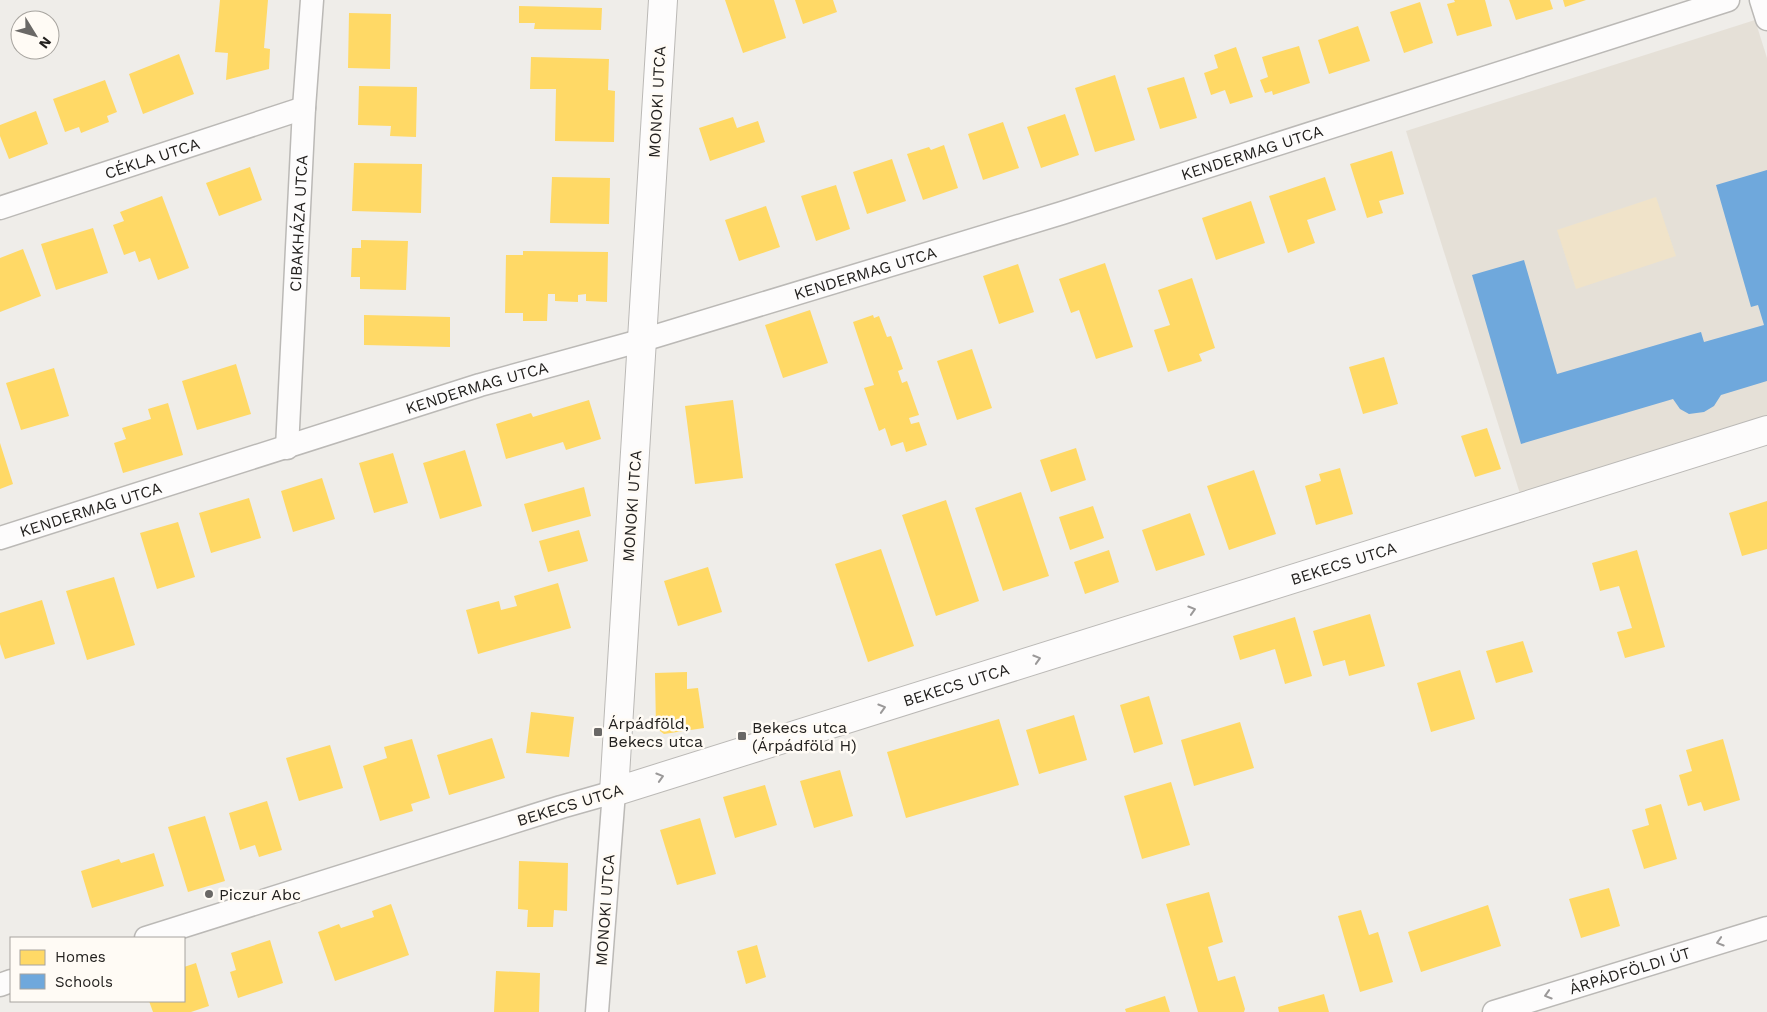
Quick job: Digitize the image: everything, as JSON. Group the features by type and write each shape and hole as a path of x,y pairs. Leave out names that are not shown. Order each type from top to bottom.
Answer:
{"street":[{"name":"CIBAKHÁZA UTCA","path":"288,448 304,108 312,0"},
{"name":"MONOKI UTCA","path":"597,1012 614,792 663,0"},
{"name":"KENDERMAG UTCA","path":"0,538 288,448 480,385 643,340 1072,210 1728,0"},
{"path":"1761,0 1767,19"},
{"name":"CÉKLA UTCA","path":"0,208 304,108"},
{"name":"BEKECS UTCA","path":"149,937 1767,430"},
{"name":"ÁRPÁDFÖLDI ÚT","path":"1494,1012 1767,928"}],"shaded area":[{"path":"1755,20 1767,58 1767,423 1522,500 1406,131"},
{"path":"1656,197 1676,256 1576,289 1557,230"}],"building: Homes":[{"path":"220,0 268,0 264,48 270,49 269,69 226,80 228,53 215,52"},
{"path":"725,0 774,0 786,38 743,53"},
{"path":"795,0 833,0 837,12 803,24"},
{"path":"1454,0 1485,0 1492,26 1457,36 1447,4 1455,2"},
{"path":"1509,0 1550,0 1553,9 1516,20"},
{"path":"1563,0 1586,0 1565,7"},
{"path":"1420,2 1433,43 1404,53 1390,12"},
{"path":"519,6 602,8 601,30 534,29 535,23 519,23"},
{"path":"349,13 391,14 390,69 348,68"},
{"path":"1358,26 1370,61 1329,74 1318,40"},
{"path":"1299,46 1310,83 1273,95 1272,91 1265,93 1260,80 1268,77 1262,57"},
{"path":"1236,47 1253,97 1230,104 1225,90 1211,95 1204,73 1218,68 1214,55"},
{"path":"179,54 194,94 143,114 129,74"},
{"path":"531,57 609,59 608,90 615,91 614,142 555,141 556,89 530,89"},
{"path":"1115,75 1135,140 1095,152 1075,88"},
{"path":"1184,77 1197,118 1160,129 1147,88"},
{"path":"105,80 117,112 107,116 109,122 81,133 79,127 65,132 53,99"},
{"path":"359,86 417,87 416,137 390,136 391,126 358,125"},
{"path":"36,111 48,144 9,159 0,136 0,125"},
{"path":"1065,114 1079,155 1041,168 1027,127"},
{"path":"733,117 737,128 758,121 765,142 710,161 699,128"},
{"path":"1003,122 1019,168 983,180 968,134"},
{"path":"944,145 958,188 923,200 907,154 929,147 931,150"},
{"path":"1392,151 1404,194 1379,201 1383,213 1367,218 1350,164"},
{"path":"892,159 906,201 867,214 853,172"},
{"path":"354,163 422,164 421,213 352,211"},
{"path":"250,167 262,200 219,216 206,183"},
{"path":"552,177 610,178 609,224 550,223"},
{"path":"1325,177 1336,210 1307,220 1315,243 1288,253 1269,196"},
{"path":"836,185 850,229 816,241 801,196"},
{"path":"162,196 189,268 158,280 150,258 139,262 135,251 124,255 113,225 124,221 120,212"},
{"path":"1251,201 1265,243 1216,260 1202,218"},
{"path":"766,206 780,247 739,261 725,220"},
{"path":"93,228 108,273 56,290 41,244"},
{"path":"361,240 408,241 406,290 360,289 360,277 351,277 352,248 361,248"},
{"path":"23,249 41,296 0,312 0,258"},
{"path":"523,251 608,252 607,302 586,301 586,294 578,295 578,302 555,301 555,294 548,294 547,321 523,321 523,313 505,313 506,255 523,255"},
{"path":"1105,263 1133,347 1096,359 1079,310 1071,313 1059,279"},
{"path":"1018,264 1034,312 999,324 983,276"},
{"path":"1192,278 1215,348 1199,354 1202,361 1168,372 1154,330 1170,325 1158,290"},
{"path":"810,310 828,363 783,378 765,325"},
{"path":"364,315 450,317 450,347 364,345"},
{"path":"873,315 874,318 879,316 887,337 891,336 903,369 898,371 902,383 907,381 919,415 909,418 911,424 919,422 927,445 906,452 903,442 891,446 885,428 879,431 864,388 874,385 853,322"},
{"path":"972,349 992,408 957,420 937,361"},
{"path":"1384,357 1398,404 1363,414 1349,367"},
{"path":"236,364 251,414 197,430 182,381"},
{"path":"54,368 69,416 21,430 6,383"},
{"path":"589,400 601,439 566,450 563,442 506,459 496,424 531,413 533,417"},
{"path":"733,400 743,478 695,484 685,406"},
{"path":"168,403 183,455 123,473 114,443 126,439 122,428 151,419 148,409"},
{"path":"1487,428 1501,469 1475,477 1461,436"},
{"path":"0,443 13,484 0,489"},
{"path":"1076,448 1086,480 1051,492 1040,460"},
{"path":"465,450 482,506 440,519 423,463"},
{"path":"393,453 408,503 374,513 359,463"},
{"path":"1340,468 1353,514 1316,525 1305,486 1321,481 1319,474"},
{"path":"1254,470 1276,534 1229,550 1207,486"},
{"path":"322,478 335,519 293,532 281,491"},
{"path":"584,487 591,516 532,532 524,504"},
{"path":"1021,492 1049,576 1003,591 975,508"},
{"path":"249,498 261,538 211,553 199,513"},
{"path":"946,500 979,601 936,616 902,515"},
{"path":"1767,501 1767,549 1742,556 1729,513"},
{"path":"1093,506 1104,538 1070,550 1059,517"},
{"path":"1190,513 1205,555 1156,571 1142,530"},
{"path":"178,522 195,577 157,589 140,533"},
{"path":"579,530 588,561 548,572 539,541"},
{"path":"881,549 914,646 868,662 835,564"},
{"path":"1109,550 1119,582 1085,594 1074,562"},
{"path":"1637,550 1665,647 1625,658 1617,632 1632,628 1619,586 1600,591 1592,563"},
{"path":"708,567 722,612 678,626 664,581"},
{"path":"114,577 135,645 87,660 66,591"},
{"path":"558,583 571,628 478,654 466,610 499,601 501,610 517,606 514,596"},
{"path":"42,600 55,644 5,659 0,644 0,613"},
{"path":"1370,614 1385,666 1349,676 1345,660 1323,666 1313,631"},
{"path":"1295,617 1312,676 1285,684 1275,649 1240,660 1233,636"},
{"path":"1523,641 1533,672 1496,683 1486,651"},
{"path":"1460,670 1475,719 1431,732 1417,683"},
{"path":"687,672 687,689 698,688 704,728 664,734 656,728 655,673"},
{"path":"1149,696 1163,744 1134,753 1120,705"},
{"path":"531,712 574,717 569,757 526,753"},
{"path":"1074,715 1087,760 1039,774 1026,730"},
{"path":"999,719 1019,785 906,818 887,752"},
{"path":"1240,722 1254,768 1194,786 1181,740"},
{"path":"492,738 505,778 449,795 437,755"},
{"path":"412,739 430,798 411,804 413,811 380,821 363,766 387,758 384,747"},
{"path":"1723,739 1740,800 1704,811 1701,802 1688,806 1679,775 1692,771 1686,750"},
{"path":"330,745 343,788 299,801 286,758"},
{"path":"840,770 853,816 814,828 800,781"},
{"path":"1171,782 1190,845 1142,859 1124,796"},
{"path":"765,785 777,825 735,838 723,797"},
{"path":"267,801 282,850 259,857 255,845 240,850 229,813"},
{"path":"1661,804 1677,859 1644,869 1632,830 1649,825 1645,809"},
{"path":"205,816 225,881 188,892 168,827"},
{"path":"700,818 716,874 677,885 660,830"},
{"path":"154,853 164,886 92,908 81,871 119,859 121,863"},
{"path":"519,861 568,863 567,911 554,910 553,927 527,927 528,910 518,909"},
{"path":"1609,888 1620,926 1581,938 1569,899"},
{"path":"1209,892 1223,942 1208,947 1218,981 1235,976 1245,1009 1244,1012 1198,1012 1166,904"},
{"path":"391,904 409,955 335,981 318,932 339,924 341,928 374,917 372,911"},
{"path":"1488,905 1501,946 1421,972 1408,932"},
{"path":"1361,910 1369,935 1378,932 1393,982 1360,992 1338,916"},
{"path":"270,940 283,983 238,998 230,972 236,970 231,953"},
{"path":"757,945 766,977 746,984 737,951"},
{"path":"196,963 209,1006 191,1012 153,1012 149,1002 185,1002 185,967"},
{"path":"496,971 540,973 539,1012 494,1012"},
{"path":"1324,994 1329,1012 1279,1012 1278,1007"},
{"path":"1165,996 1170,1012 1126,1012 1125,1009"}],"building: Schools":[{"path":"1767,170 1767,381 1721,395 1714,406 1704,412 1689,414 1680,409 1673,399 1521,444 1472,275 1524,260 1557,374 1701,332 1704,342 1764,325 1758,305 1751,307 1716,185"}],"place":[{"name":"Árpádföld, Bekecs utca","path":"598,732"},
{"name":"Bekecs utca (Árpádföld H)","path":"742,736"},
{"name":"Piczur Abc","path":"209,894"}]}
